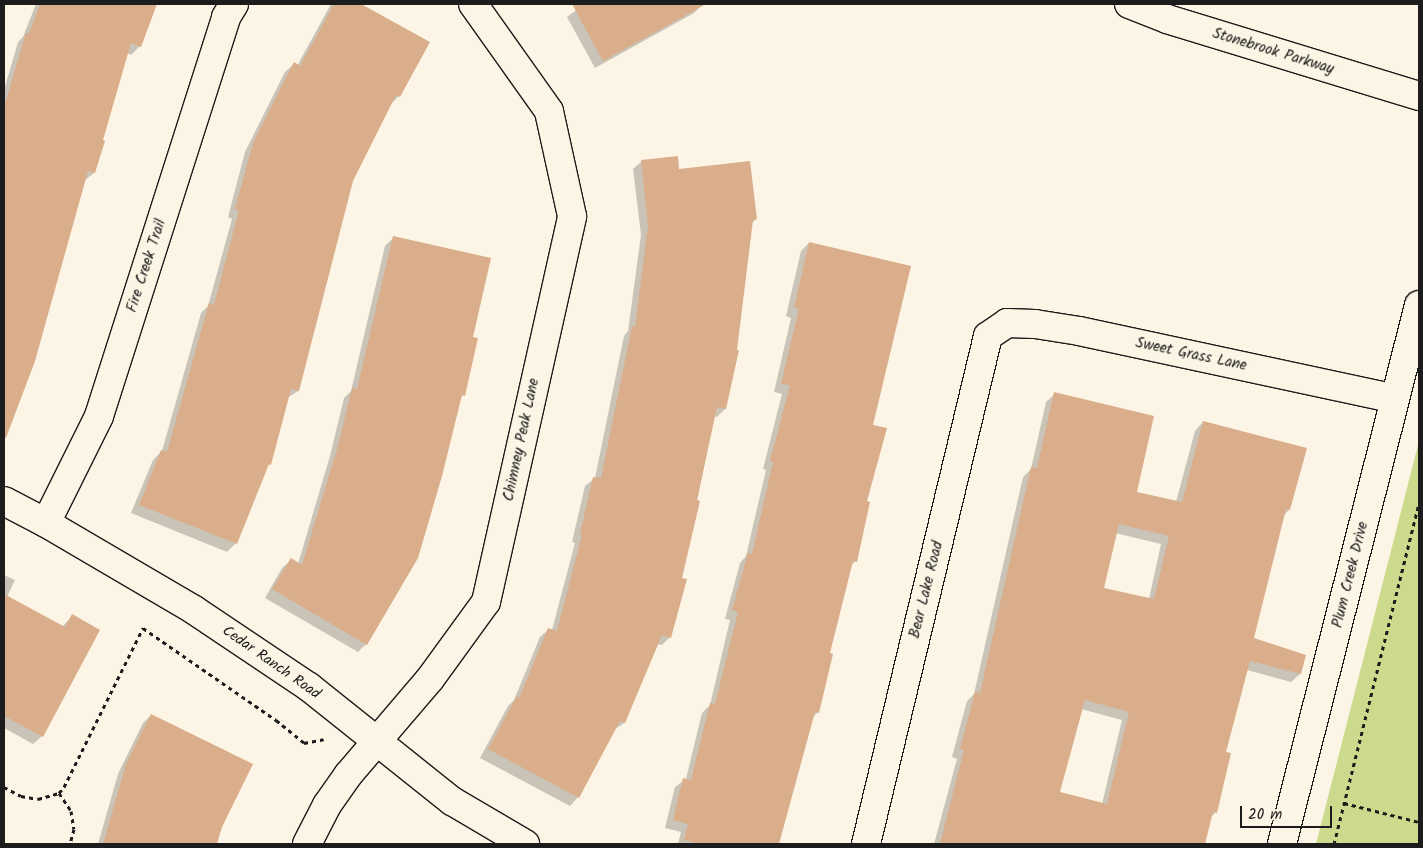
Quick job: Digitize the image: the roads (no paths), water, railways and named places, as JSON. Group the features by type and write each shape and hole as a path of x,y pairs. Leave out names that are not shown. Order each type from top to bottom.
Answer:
{"street":[{"name":"Fire Creek Trail","path":"46,523 98,416 226,17 234,4"},
{"name":"Chimney Peak Lane","path":"306,844 327,805 376,740 430,679 486,602 572,216 549,111 473,4"},
{"name":"Stonebrook Parkway","path":"1129,4 1166,19 1419,96"},
{"name":"Plum Creek Drive","path":"1282,844 1419,305"},
{"name":"Sweet Grass Lane","path":"988,336 1007,323 1034,324 1079,331 1396,399"},
{"name":"Bear Lake Road","path":"866,844 988,336"},
{"name":"Cedar Ranch Road","path":"4,500 194,610 309,687 452,802 525,844"}]}
